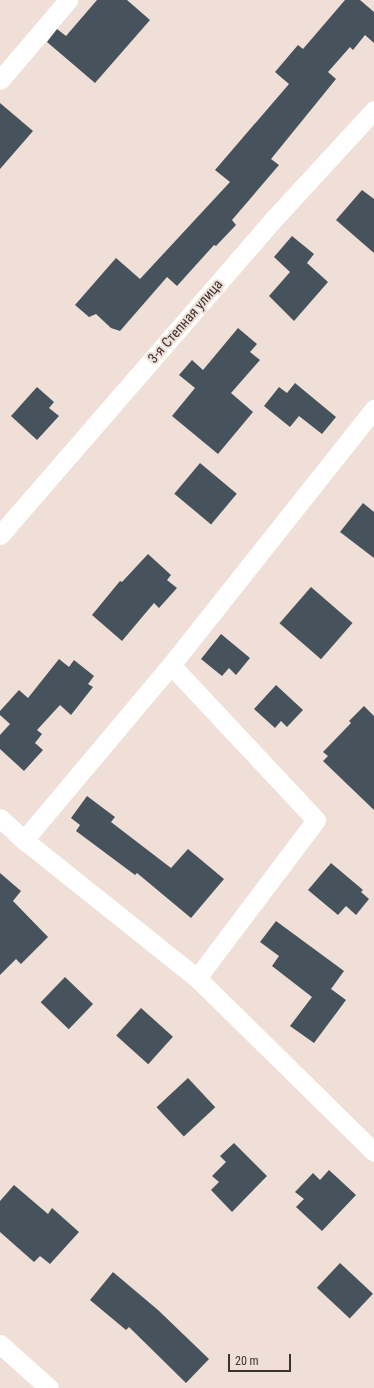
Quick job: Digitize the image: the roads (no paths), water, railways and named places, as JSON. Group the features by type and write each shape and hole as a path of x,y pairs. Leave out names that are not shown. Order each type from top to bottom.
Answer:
{"street":[{"path":"0,80 68,0"},
{"name":"3-я Степная улица","path":"0,535 271,222 374,110"},
{"path":"24,840 171,665 374,408"},
{"path":"171,665 316,820 197,978"},
{"path":"0,818 24,840 197,978 374,1152"},
{"path":"0,1344 49,1388"}]}
